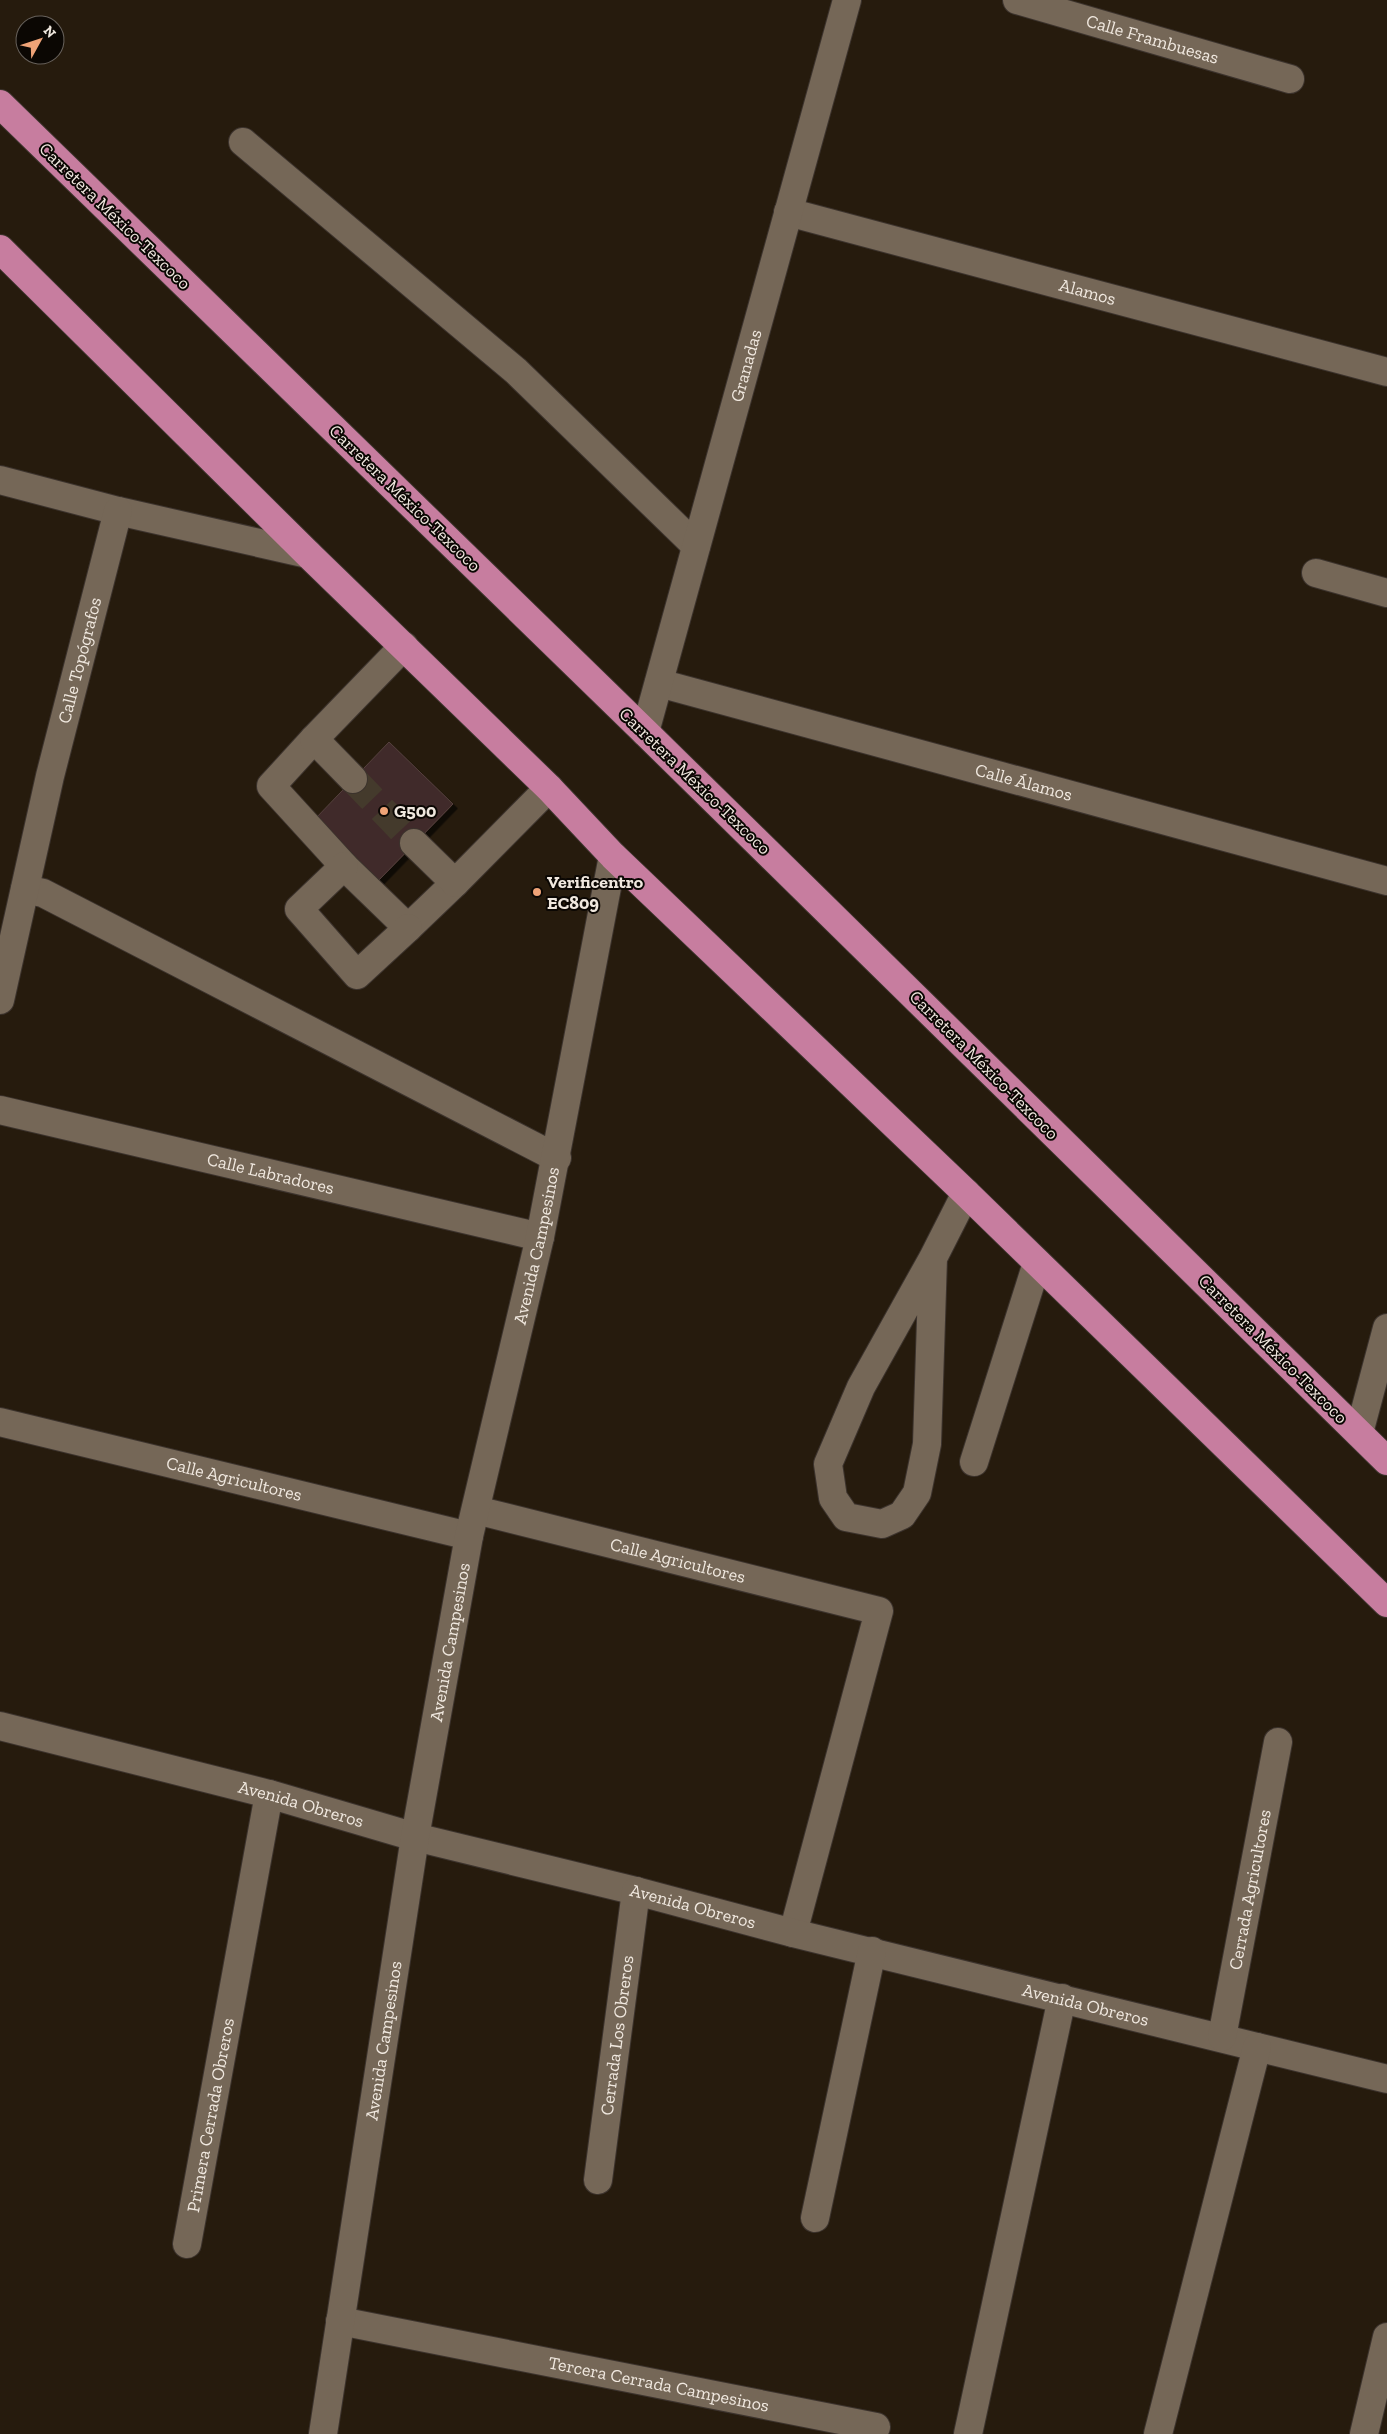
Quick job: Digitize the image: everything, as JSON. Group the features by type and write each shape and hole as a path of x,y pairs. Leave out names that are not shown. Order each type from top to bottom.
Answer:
{"highway":[{"name":"Carretera México-Texcoco","path":"0,104 645,732 1387,1461"},
{"path":"0,249 308,554 549,788 613,856 966,1192 1387,1603"}],"street":[{"name":"Granadas","path":"645,732 848,0"},
{"name":"Calle Frambuesas","path":"1017,0 1290,78"},
{"path":"243,142 516,371 696,546"},
{"name":"Alamos","path":"788,212 1387,372"},
{"path":"0,480 118,511 308,554"},
{"name":"Calle Topógrafos","path":"0,1000 50,776 118,511"},
{"path":"1316,573 1387,593"},
{"path":"404,646 271,786 344,866 408,928"},
{"name":"Calle Álamos","path":"659,683 1387,882"},
{"path":"314,739 353,779"},
{"path":"344,866 300,909 357,975 455,883 549,788"},
{"path":"414,843 455,883"},
{"name":"Avenida Campesinos","path":"323,2434 415,1837 469,1536 540,1237 613,856"},
{"path":"25,889 43,893 556,1158"},
{"name":"Calle Labradores","path":"0,1110 540,1237"},
{"path":"933,1258 928,1444 917,1492 902,1515 882,1524 846,1517 833,1498 828,1464 861,1387 933,1258 966,1192"},
{"path":"974,1462 1037,1263"},
{"path":"1359,1433 1387,1328"},
{"name":"Calle Agricultores","path":"0,1422 469,1536"},
{"name":"Calle Agricultores","path":"476,1510 879,1611 793,1933"},
{"name":"Avenida Obreros","path":"0,1726 269,1794 415,1837 636,1891 793,1933 1387,2079"},
{"name":"Cerrada Agricultores","path":"1222,2037 1278,1742"},
{"name":"Primera Cerrada Obreros","path":"187,2244 269,1794"},
{"name":"Cerrada Los Obreros","path":"598,2180 636,1891"},
{"path":"815,2218 872,1952"},
{"path":"968,2434 1062,1998"},
{"path":"1158,2434 1257,2047"},
{"name":"Tercera Cerrada Campesinos","path":"340,2321 876,2427"},
{"path":"1364,2434 1387,2337"}],"building":[{"name":"G500","path":"389,742 453,804 378,881 315,819"}],"tunnel":[{"path":"353,779 414,843"}],"place":[{"name":"G500","path":"384,811"},
{"name":"Verificentro EC809","path":"537,892"}]}
